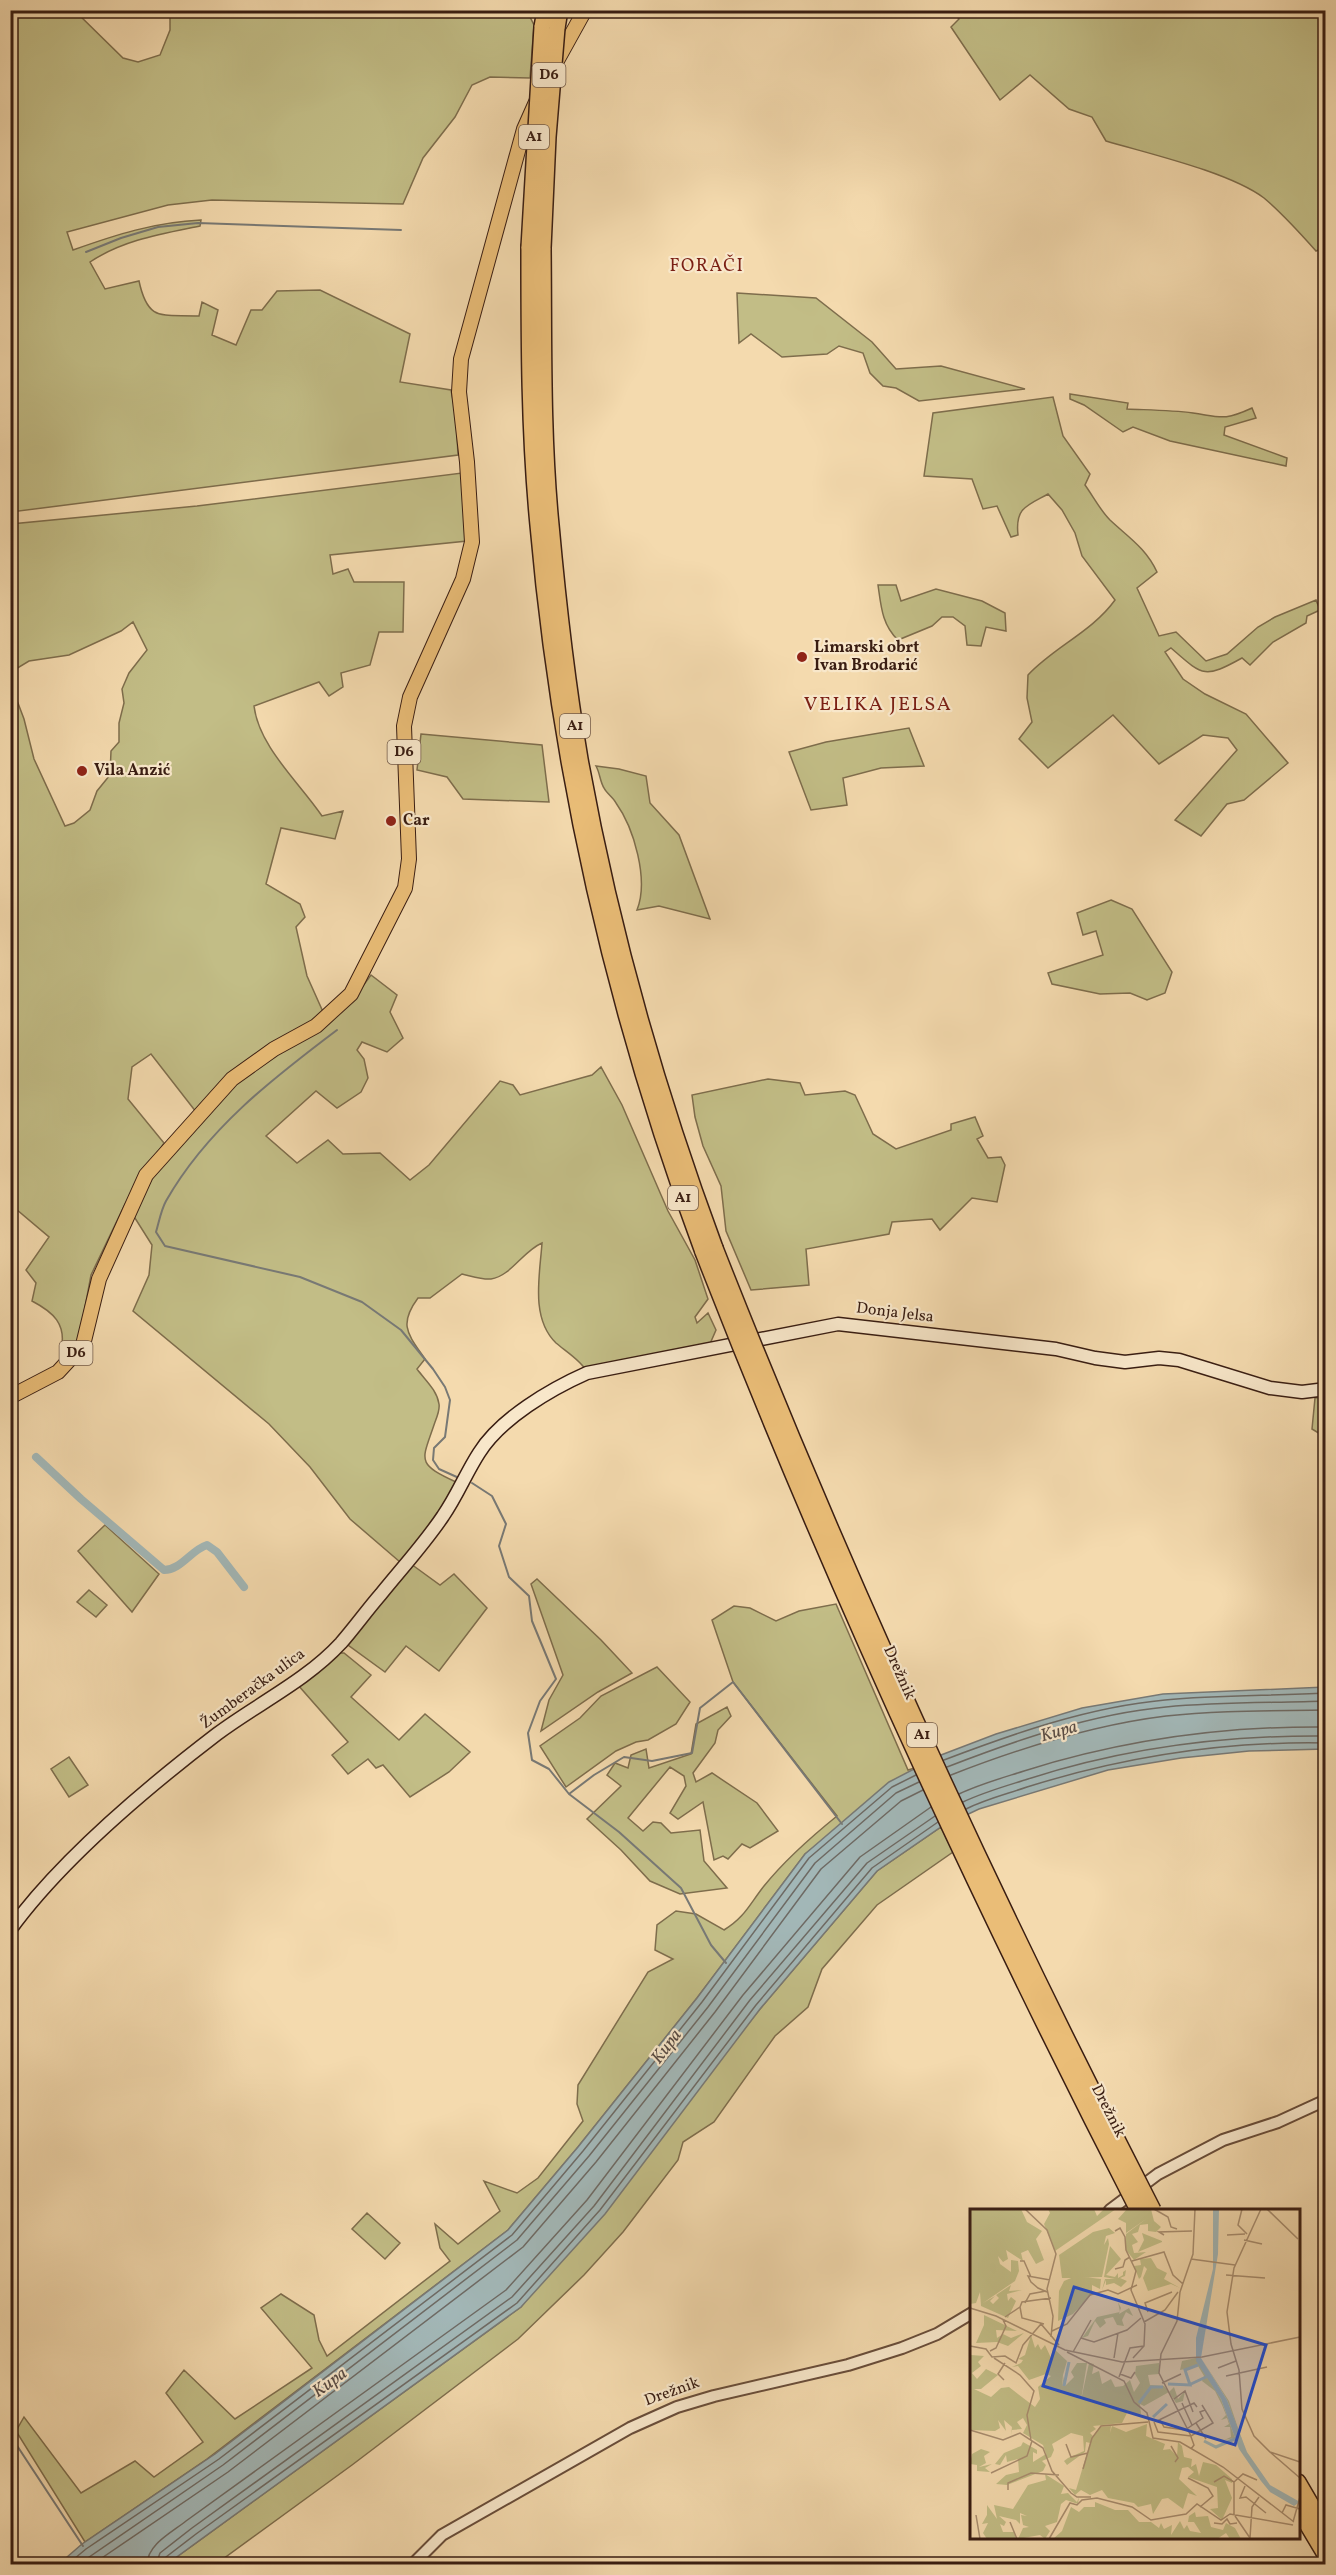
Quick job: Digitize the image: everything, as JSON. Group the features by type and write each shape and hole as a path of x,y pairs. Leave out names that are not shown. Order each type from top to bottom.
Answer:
{"highway":[{"name":"A1","path":"545,10 550,27 530,386 537,523 556,686 571,784 622,1004 661,1133 709,1250"},
{"name":"A1","path":"550,27 560,10"},
{"name":"Drežnik","path":"709,1250 802,1496 898,1714 1011,1956 1137,2209"},
{"name":"Drežnik","path":"709,1250 915,1719 1013,1929 1152,2209"},
{"path":"1300,2483 1326,2530"},
{"path":"1300,2511 1326,2556"}],"main road":[{"name":"D6","path":"10,1396 58,1372 83,1345 99,1278 146,1175 232,1079 274,1049 316,1026 351,994 405,888 409,859 404,783 404,726 410,697 463,579 472,542 467,462 459,392 464,342 524,129 548,76 585,10"},
{"name":"Donja Jelsa","path":"483,1447 541,1397 587,1373 838,1324 1056,1349 1125,1362 1159,1358 1179,1360 1270,1388 1302,1392 1326,1389"},
{"name":"Žumberačka ulica","path":"10,1930 47,1886 145,1794 218,1734 298,1679 339,1644 444,1515 483,1447"}],"street":[{"path":"1113,2209 1158,2174 1223,2140 1278,2122 1326,2100"},
{"name":"Drežnik","path":"413,2565 442,2535 451,2529 630,2428 677,2407 714,2396 848,2365 891,2351 937,2334 970,2314"}],"shaded area":[{"path":"952,10 1325,11 1325,247 1316,251 1264,198 1231,180 1106,141 1092,117 1069,109 1030,75 1000,100 951,27 959,19"},
{"path":"10,11 75,11 123,58 138,62 160,55 170,30 170,11 527,11 534,25 530,78 490,77 472,85 455,117 423,158 403,204 212,200 168,205 67,232 73,250 136,230 168,223 201,220 200,226 129,243 90,262 105,289 139,281 147,304 158,314 199,316 202,302 218,310 212,335 236,345 251,310 262,310 277,291 320,290 410,334 400,382 451,390 456,415 458,455 11,512"},
{"path":"737,293 816,298 872,342 896,369 941,366 1025,389 919,401 896,388 883,386 870,373 863,353 839,346 827,354 782,357 751,334 739,343"},
{"path":"1070,394 1128,403 1127,409 1176,411 1217,417 1235,415 1252,408 1256,418 1225,427 1224,435 1287,458 1286,466 1170,441 1133,427 1123,432 1084,405 1070,399"},
{"path":"1053,397 1063,436 1090,474 1085,485 1106,516 1142,549 1157,572 1137,588 1159,636 1176,632 1206,661 1227,654 1258,627 1275,617 1316,600 1320,610 1307,616 1306,623 1273,642 1250,665 1242,658 1219,669 1204,671 1190,664 1171,648 1165,652 1183,679 1205,694 1246,714 1288,763 1244,800 1227,804 1201,836 1175,820 1237,750 1228,738 1203,735 1159,764 1113,715 1048,768 1019,739 1032,722 1027,698 1028,675 1095,621 1115,600 1082,556 1075,533 1062,510 1048,494 1028,505 1020,513 1018,535 1011,537 997,506 983,509 972,479 924,476 933,413"},
{"path":"462,473 467,541 330,555 333,574 348,569 354,582 404,582 403,632 379,632 370,665 341,673 343,687 329,696 319,682 254,706 257,721 272,750 322,816 343,811 335,839 281,828 266,884 300,904 305,917 296,927 307,976 328,1023 349,1005 371,975 397,995 390,1012 403,1038 387,1052 362,1042 357,1050 364,1059 368,1078 361,1092 337,1108 316,1091 266,1136 297,1163 328,1140 343,1154 380,1153 410,1180 429,1165 500,1081 513,1085 520,1095 592,1075 601,1067 622,1105 668,1211 695,1260 708,1299 695,1317 697,1323 708,1313 716,1330 709,1346 586,1371 577,1360 556,1343 548,1333 543,1321 539,1295 542,1243 498,1277 484,1279 462,1274 430,1298 418,1298 408,1315 408,1329 425,1359 417,1369 433,1390 439,1406 427,1445 425,1460 434,1470 456,1482 438,1516 400,1562 350,1519 310,1467 269,1424 133,1311 149,1275 152,1245 133,1215 161,1162 200,1117 151,1054 132,1067 128,1099 164,1143 125,1204 91,1275 80,1334 73,1351 61,1350 62,1333 57,1320 32,1301 36,1283 26,1270 49,1237 16,1209 11,1199 10,682 24,719 34,759 65,826 74,823 90,810 97,791 110,775 111,751 119,742 119,723 124,703 122,689 129,673 147,650 133,622 121,631 69,655 29,661 11,672 11,524 197,506"},
{"path":"878,585 896,585 901,601 936,589 982,601 1005,613 1006,631 986,627 981,646 967,645 965,626 953,617 942,617 932,626 898,640 885,622"},
{"path":"909,728 924,766 881,768 843,778 847,805 811,810 789,752 826,742"},
{"path":"421,734 542,745 549,802 463,799 447,777 417,770"},
{"path":"596,766 646,776 650,803 679,835 710,919 659,906 637,910 641,884 634,840 623,814 603,786"},
{"path":"1111,900 1132,909 1172,972 1165,993 1147,1000 1130,993 1100,994 1052,984 1048,973 1103,955 1096,931 1083,935 1077,913"},
{"path":"768,1079 800,1083 805,1095 845,1091 855,1095 873,1134 896,1149 951,1130 951,1124 975,1117 983,1136 977,1139 988,1158 1001,1157 1005,1165 997,1202 972,1198 940,1230 932,1219 892,1222 889,1234 806,1249 809,1285 751,1290 726,1231 721,1186 703,1146 692,1095"},
{"path":"1326,1397 1325,1437 1312,1429 1315,1398"},
{"path":"105,1525 159,1574 132,1612 78,1551"},
{"path":"411,1564 440,1585 454,1574 487,1608 439,1671 406,1646 385,1672 348,1645"},
{"path":"537,1579 632,1673 598,1692 541,1731 549,1700 563,1675 531,1584"},
{"path":"89,1590 107,1605 96,1617 77,1602"},
{"path":"836,1604 908,1770 918,1767 805,1854 697,1998 578,2147 508,2230 207,2459 85,2542 16,2431 24,2417 81,2493 135,2461 154,2477 203,2442 166,2393 184,2370 235,2419 312,2368 261,2308 281,2294 314,2315 319,2340 327,2356 450,2261 440,2248 435,2224 458,2244 500,2211 484,2181 517,2193 538,2178 583,2121 577,2104 578,2085 648,1972 673,1959 655,1950 657,1925 676,1911 696,1914 724,1930 742,1915 789,1858 837,1816 733,1682 712,1620 734,1606 750,1608 776,1621 799,1611"},
{"path":"336,1653 344,1653 371,1675 351,1697 399,1740 425,1714 470,1752 449,1772 410,1797 383,1765 376,1768 368,1759 348,1774 332,1755 348,1742 298,1685"},
{"path":"657,1667 690,1702 676,1724 648,1740 636,1742 616,1751 566,1787 540,1746 580,1718 601,1696"},
{"path":"727,1707 731,1716 718,1730 715,1743 693,1773 696,1782 712,1773 757,1803 778,1831 750,1848 742,1844 728,1859 723,1856 714,1860 703,1802 678,1819 670,1813 686,1786 684,1776 670,1767 628,1818 643,1831 653,1822 661,1823 671,1833 700,1830 704,1861 727,1888 680,1894 650,1881 587,1819 621,1786 607,1775 615,1763 628,1768 631,1755 646,1749 649,1768 691,1754 696,1724"},
{"path":"69,1757 88,1785 69,1797 51,1769"},
{"path":"941,1827 953,1852 877,1905 822,1969 808,2007 775,2036 714,2122 683,2142 678,2160 623,2232 584,2275 518,2339 352,2465 216,2564 167,2564 521,2307 760,2009 877,1871"},
{"path":"367,2213 400,2243 385,2259 352,2229"}],"water":[{"name":"Kupa","path":"1325,1687 1325,1749 1249,1751 1181,1758 1108,1770 979,1809 941,1827 877,1871 760,2009 605,2214 521,2307 167,2564 59,2564 82,2544 215,2454 508,2230 578,2147 697,1998 805,1854 889,1782 941,1755 996,1734 1082,1708 1163,1694"}],"waterway":[{"path":"86,252 158,227 198,223 401,230"},
{"path":"337,1030 265,1087 221,1128 182,1175 166,1201 156,1232 165,1246 300,1277 362,1302 401,1330 445,1387 450,1400 445,1437 434,1448 433,1460 439,1469 459,1478"},
{"path":"36,1457 164,1570 176,1567 207,1545 217,1552 244,1587"},
{"path":"472,1483 492,1496 506,1524 499,1546 509,1577 529,1596 532,1621 556,1679 540,1701 528,1733 532,1760 549,1769 569,1794 594,1775 624,1757 652,1761 692,1753 700,1708 733,1682 842,1824"},
{"path":"569,1794 619,1832 681,1888 711,1945 726,1963"},
{"path":"10,2435 83,2546"}],"place":[{"name":"Limarski obrt Ivan Brodarić","path":"802,657"},
{"name":"Vila Anzić","path":"82,771"},
{"name":"Car","path":"391,821"}],"district":[{"name":"FORAČI","path":"707,266"},
{"name":"VELIKA JELSA","path":"878,705"}]}
